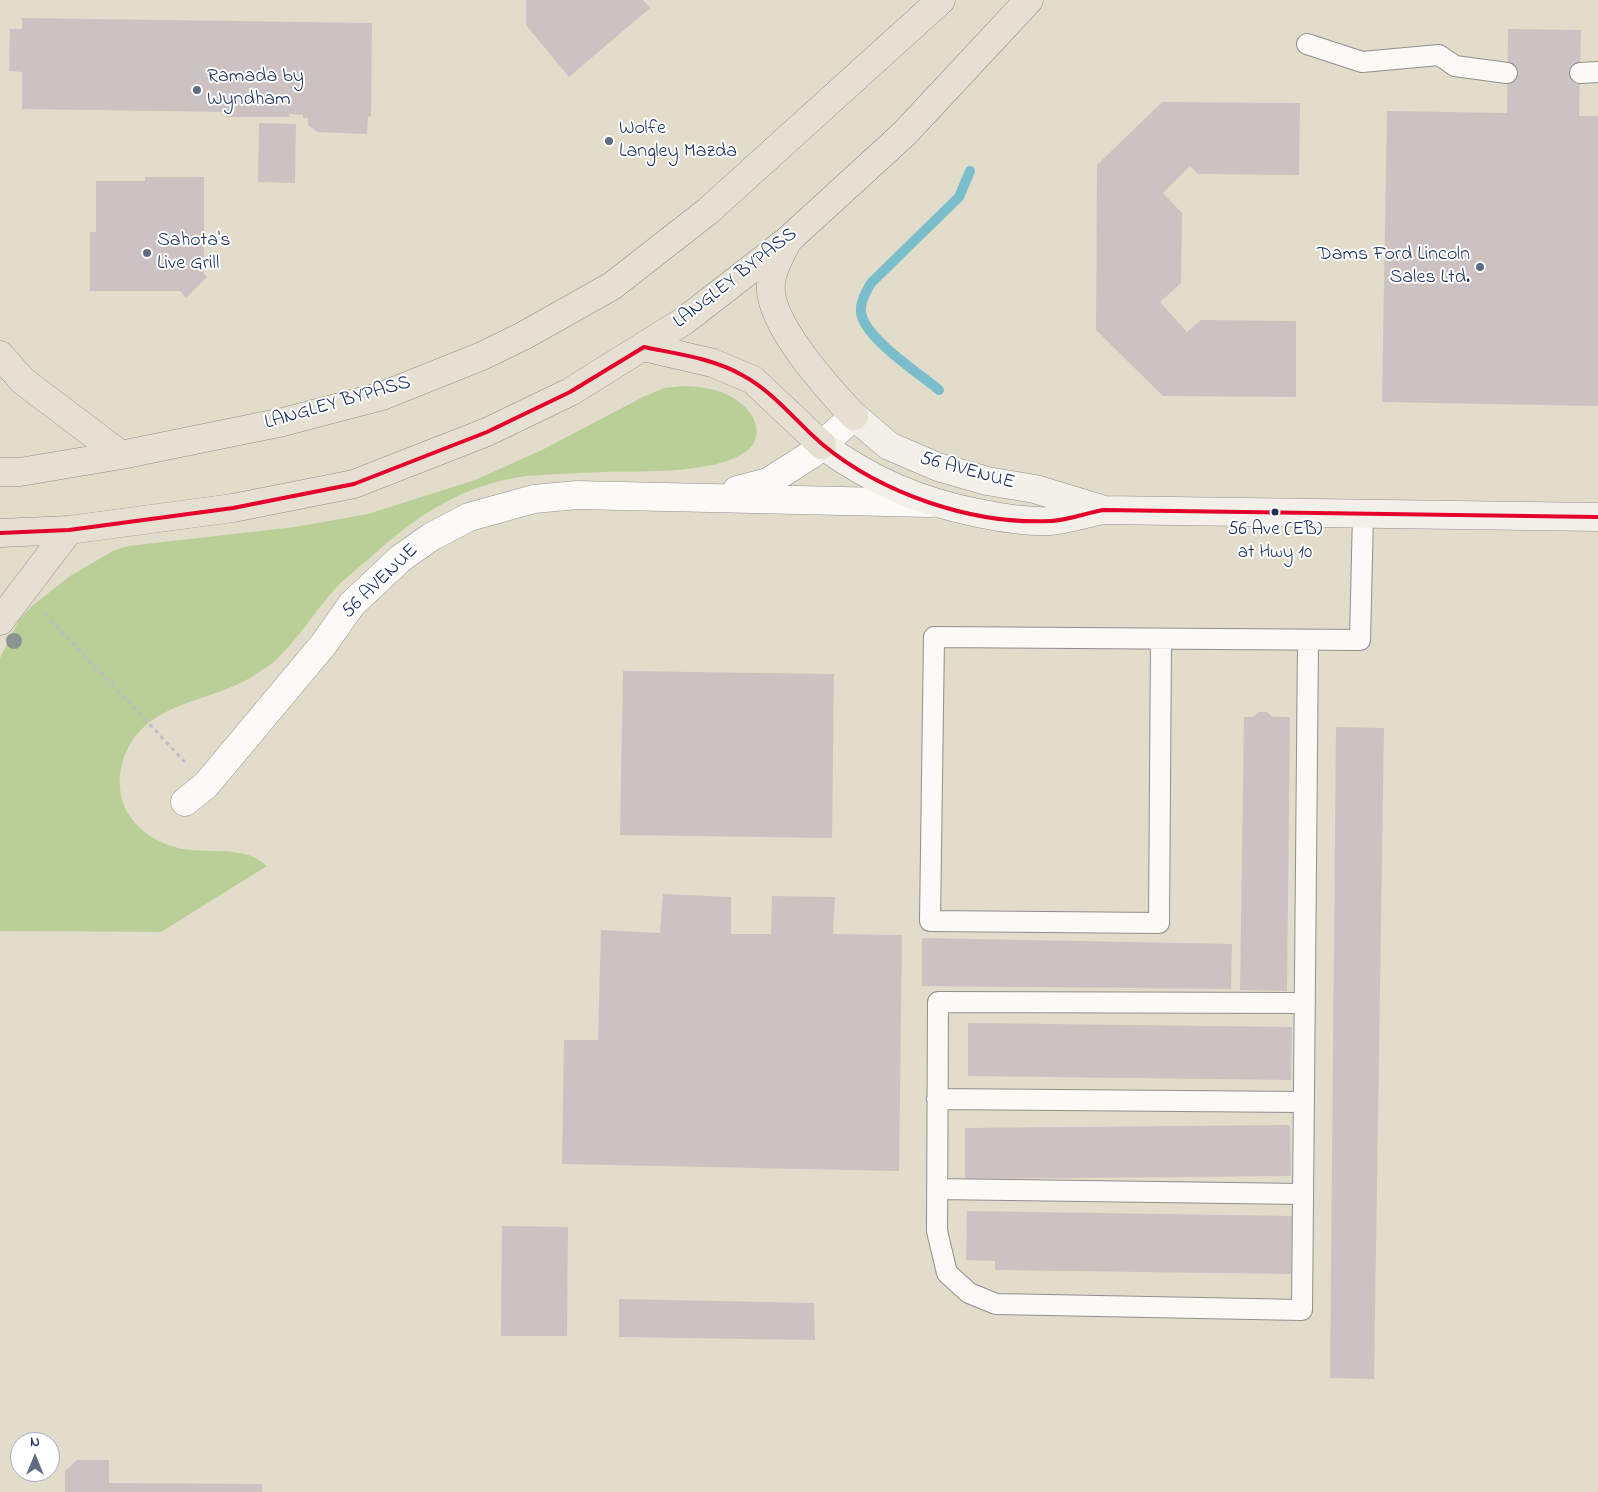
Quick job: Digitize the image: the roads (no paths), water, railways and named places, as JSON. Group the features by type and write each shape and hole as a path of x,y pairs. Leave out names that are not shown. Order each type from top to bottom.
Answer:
{"highway":[{"name":"LANGLEY BYPASS","path":"0,472 20,472 121,455 284,422 382,396 482,356 612,286 708,211 941,0"},
{"name":"LANGLEY BYPASS","path":"0,533 69,530 233,508 354,484 487,432 570,392 684,321 787,241 904,134 1029,0"},
{"path":"787,241 774,269 770,285 775,308 805,362 854,416"},
{"path":"644,347 713,363 753,380 822,444"},
{"path":"0,355 23,381 121,455"},
{"path":"0,621 69,530"}],"main road":[{"name":"56 AVENUE","path":"854,416 889,446 938,467 987,481 1035,489 1103,510"},
{"name":"56 AVENUE","path":"822,444 851,466 912,496 934,503 1006,518 1051,521 1103,510 1598,517"}],"street":[{"name":"56 AVENUE","path":"712,497 768,482 822,444 854,416"},
{"name":"56 AVENUE","path":"185,802 206,785 323,645 352,604 401,558 432,537 469,517 534,499 577,495 934,503"}],"lane":[{"path":"1308,44 1362,62 1439,55 1455,66 1507,73"},
{"path":"1160,639 1159,923 930,922 934,637 1360,640 1364,514"},
{"path":"1305,1003 938,1002 937,1230 947,1274 969,1293 996,1304 1302,1310 1305,1003 1308,640"},
{"path":"937,1099 1304,1102"},
{"path":"937,1189 1303,1194"}],"waterway":[{"path":"939,390 894,354 871,332 864,322 861,305 871,283 959,197 970,171"}],"place":[{"name":"Ramada by Wyndham","path":"197,90"},
{"name":"Wolfe Langley Mazda","path":"609,141"},
{"name":"Sahota's Live Grill","path":"147,253"},
{"name":"Dams Ford Lincoln Sales Ltd.","path":"1480,267"},
{"name":"56 Ave (EB) at Hwy 10","path":"1275,512"}]}
